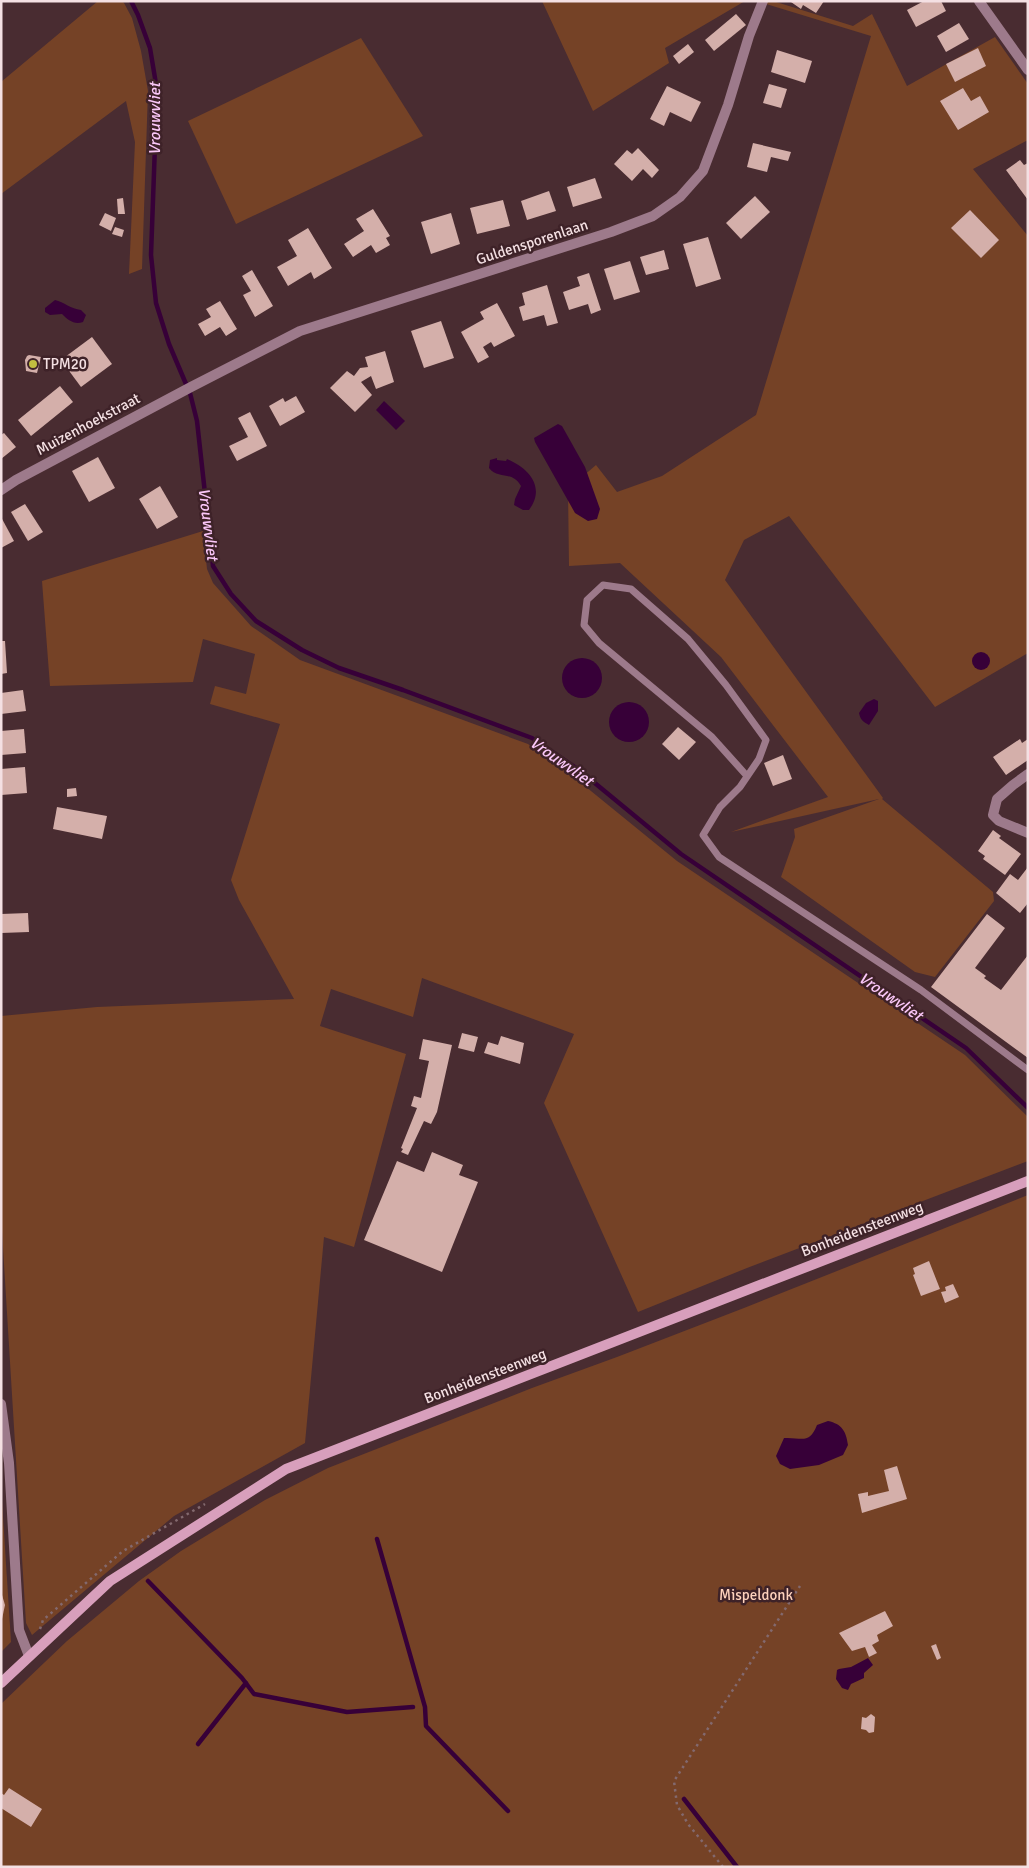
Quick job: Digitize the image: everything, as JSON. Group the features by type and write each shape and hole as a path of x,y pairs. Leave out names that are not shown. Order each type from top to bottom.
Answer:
{"street":[{"name":"Guldensporenlaan","path":"188,388 300,331 611,232 653,216 680,197 703,171 728,104 762,1"},
{"path":"979,1 1028,70"},
{"name":"Muizenhoekstraat","path":"1,490 188,388"},
{"path":"1028,774 997,799 993,815 999,821 1028,833"},
{"name":"Bonheidensteenweg","path":"1,1683 110,1581 286,1469 1028,1181"},
{"path":"1,1404 9,1463 19,1630 29,1656"}],"lane":[{"path":"747,776 712,737 599,643 584,625 587,600 603,585 632,589 688,638 726,685 766,740 759,759 740,787 720,807 703,835 719,857 921,990 1028,1070"}],"path":[{"path":"723,1867 688,1824 677,1805 674,1781 800,1586"}],"green space":[{"path":"98,1 122,1 124,3 132,18 141,51 148,91 142,269 129,274 135,142 126,101 1,194 1,82"},
{"path":"542,1 745,1 665,48 669,63 593,111"},
{"path":"756,1 773,1 853,26 872,14 907,86 995,37 1028,84 1028,140 973,169 1028,236 1028,653 935,707 789,516 744,540 725,580 882,799 993,892 994,901 935,977 915,972 781,877 795,837 794,829 879,799 731,832 828,797 721,657 620,563 569,566 568,489 596,465 617,492 662,476 756,415 871,36"},
{"path":"361,38 423,136 236,224 188,121"},
{"path":"203,531 207,569 213,583 251,626 300,660 528,744 575,778 677,861 965,1055 1028,1117 1028,1161 747,1268 638,1312 544,1103 574,1034 422,978 413,1017 331,989 320,1026 406,1054 354,1247 324,1237 305,1443 174,1516 32,1635 26,1623 1,1215 1,1016 97,1007 294,999 239,900 231,880 280,724 210,704 215,686 246,694 255,654 203,639 193,682 50,686 42,581"},
{"name":"Mispeldonk","path":"1028,1195 1028,1867 1,1867 1,1704 67,1641 139,1581 181,1551 265,1500 328,1468 744,1308"},
{"path":"1,1502 11,1642 1,1652"}],"shaded area":[{"path":"55,300 81,310 86,315 83,322 74,322 62,314 50,315 45,312 45,308"},
{"path":"384,401 405,421 396,430 376,410"},
{"path":"558,424 562,426 585,467 600,509 597,519 588,521 575,513 535,442 534,438"},
{"path":"497,458 497,460 506,461 507,459 515,463 533,479 536,494 529,510 523,510 514,505 521,486 517,481 509,476 497,474 489,468 490,460"},
{"path":"981,652 987,655 990,661 987,667 981,670 975,667 972,661 975,655"},
{"path":"582,658 596,664 602,678 596,692 582,698 568,692 562,678 568,664"},
{"path":"874,699 878,701 878,711 869,725 862,720 859,713 866,703"},
{"path":"633,702 640,705 646,711 649,722 648,730 640,739 633,742 625,742 618,739 610,730 609,718 612,711 621,703"},
{"path":"828,1421 840,1426 846,1436 848,1445 843,1455 819,1465 790,1469 780,1464 776,1456 784,1438 808,1438 817,1425"},
{"path":"868,1658 873,1665 864,1673 864,1678 851,1684 848,1690 842,1688 836,1679 837,1670 851,1667"}],"building":[{"path":"792,1 824,1 816,13 803,5 801,9"},
{"path":"924,1 941,1 946,11 916,27 907,10"},
{"path":"736,14 746,25 714,51 705,40"},
{"path":"959,23 969,39 946,52 937,36"},
{"path":"688,44 694,52 679,64 673,56"},
{"path":"978,48 986,66 955,82 946,64"},
{"path":"777,50 812,61 805,83 771,72"},
{"path":"769,84 787,89 781,108 763,103"},
{"path":"667,86 701,102 691,122 670,112 664,126 650,119"},
{"path":"963,88 971,101 980,96 989,112 958,130 940,101"},
{"path":"753,143 791,152 788,161 771,157 767,172 747,167"},
{"path":"638,148 659,170 652,178 643,169 632,181 614,164 627,150 632,154"},
{"path":"1020,160 1024,165 1028,163 1028,200 1006,170"},
{"path":"595,178 602,198 573,207 567,187"},
{"path":"549,191 556,211 527,220 521,201"},
{"path":"755,196 770,212 741,239 726,223"},
{"path":"123,198 125,214 118,214 117,199"},
{"path":"503,200 510,226 477,234 470,208"},
{"path":"373,209 390,236 386,238 390,245 376,253 371,245 353,257 344,244 364,231 356,219"},
{"path":"970,210 999,240 981,258 951,228"},
{"path":"105,213 116,218 111,231 99,225"},
{"path":"451,213 460,244 431,254 421,222"},
{"path":"115,227 124,230 122,237 112,234"},
{"path":"308,228 332,268 314,279 311,272 288,286 277,267 297,256 288,240"},
{"path":"708,237 721,279 696,287 683,244"},
{"path":"664,250 669,269 646,275 640,257"},
{"path":"630,261 640,292 614,300 604,269"},
{"path":"252,270 273,306 255,317 243,295 251,291 242,276"},
{"path":"589,273 601,310 591,314 588,304 569,310 563,292 580,286 577,277"},
{"path":"547,285 558,323 547,326 544,315 523,321 519,307 525,305 522,293"},
{"path":"220,301 237,329 226,336 220,327 205,336 198,324 211,317 206,309"},
{"path":"497,303 515,336 494,347 491,342 483,347 489,357 478,363 461,332 484,319 480,312"},
{"path":"441,321 454,358 424,368 411,331"},
{"path":"92,337 112,364 81,387 61,360"},
{"path":"385,351 394,382 376,389 371,376 361,382 372,395 355,412 330,388 347,371 354,376 360,368 368,367 365,357"},
{"name":"TPM20","path":"29,355 41,357 37,373 26,371 25,360"},
{"path":"60,386 73,402 31,436 18,420"},
{"path":"296,396 305,412 280,426 269,406 283,398 285,402"},
{"path":"250,412 267,446 237,461 229,446 248,437 238,418"},
{"path":"4,433 16,447 1,459 1,435"},
{"path":"98,457 115,488 89,502 72,471"},
{"path":"160,486 178,517 157,529 139,499"},
{"path":"25,504 43,532 28,541 11,512"},
{"path":"1,517 14,541 1,548"},
{"path":"1,641 5,641 7,673 1,674"},
{"path":"23,690 26,711 1,714 1,693"},
{"path":"678,727 696,742 679,760 662,744"},
{"path":"24,729 26,753 1,755 1,731"},
{"path":"1020,739 1022,743 1028,739 1028,760 1006,775 993,757"},
{"path":"783,755 792,779 773,786 764,763"},
{"path":"25,767 27,793 1,795 1,769"},
{"path":"76,788 77,796 67,797 67,789"},
{"path":"57,807 107,816 102,839 53,829"},
{"path":"993,830 1001,836 999,838 1021,854 1005,875 983,859 985,856 978,851"},
{"path":"1028,867 1028,903 1020,913 996,893 1010,874 1018,880"},
{"path":"28,913 29,932 1,933 1,914"},
{"path":"987,914 1005,928 975,968 986,976 984,978 1001,990 1028,955 1028,1058 931,987"},
{"path":"462,1033 478,1037 474,1052 458,1048"},
{"path":"501,1036 524,1043 520,1064 484,1053 488,1042 498,1045"},
{"path":"423,1039 452,1045 437,1112 431,1124 424,1121 408,1155 401,1152 403,1149 401,1148 417,1108 411,1106 414,1096 421,1098 429,1061 419,1059"},
{"path":"432,1152 463,1165 459,1175 478,1182 442,1272 364,1240 397,1161 424,1172"},
{"path":"929,1261 940,1289 921,1296 913,1275 915,1274 913,1268"},
{"path":"953,1284 959,1297 945,1303 941,1292 946,1291 945,1287"},
{"path":"897,1466 907,1499 862,1513 858,1494 868,1492 868,1496 889,1491 884,1470"},
{"path":"2,1595 5,1605 1,1619"},
{"path":"885,1611 893,1626 877,1635 879,1641 872,1645 877,1653 869,1657 865,1647 852,1651 839,1633"},
{"path":"936,1644 941,1658 937,1660 931,1646"},
{"path":"871,1714 875,1717 874,1732 869,1733 861,1729 862,1717 866,1718"},
{"path":"9,1788 42,1809 31,1827 1,1808 1,1793 4,1795"}],"waterway":[{"name":"Vrouwvliet","path":"131,1 150,48 157,90 151,255 156,303 169,344 186,384"},
{"name":"Vrouwvliet","path":"190,393 197,421 213,566 231,594 256,621 302,650 339,668 532,738 579,770 681,854 966,1048 1028,1108"},
{"path":"377,1539 425,1707 426,1726 508,1811"},
{"path":"148,1581 242,1678 254,1694 347,1712 413,1707"},
{"path":"198,1744 246,1683"},
{"path":"684,1799 737,1867"}],"place":[{"name":"TPM20","path":"33,364"}]}
